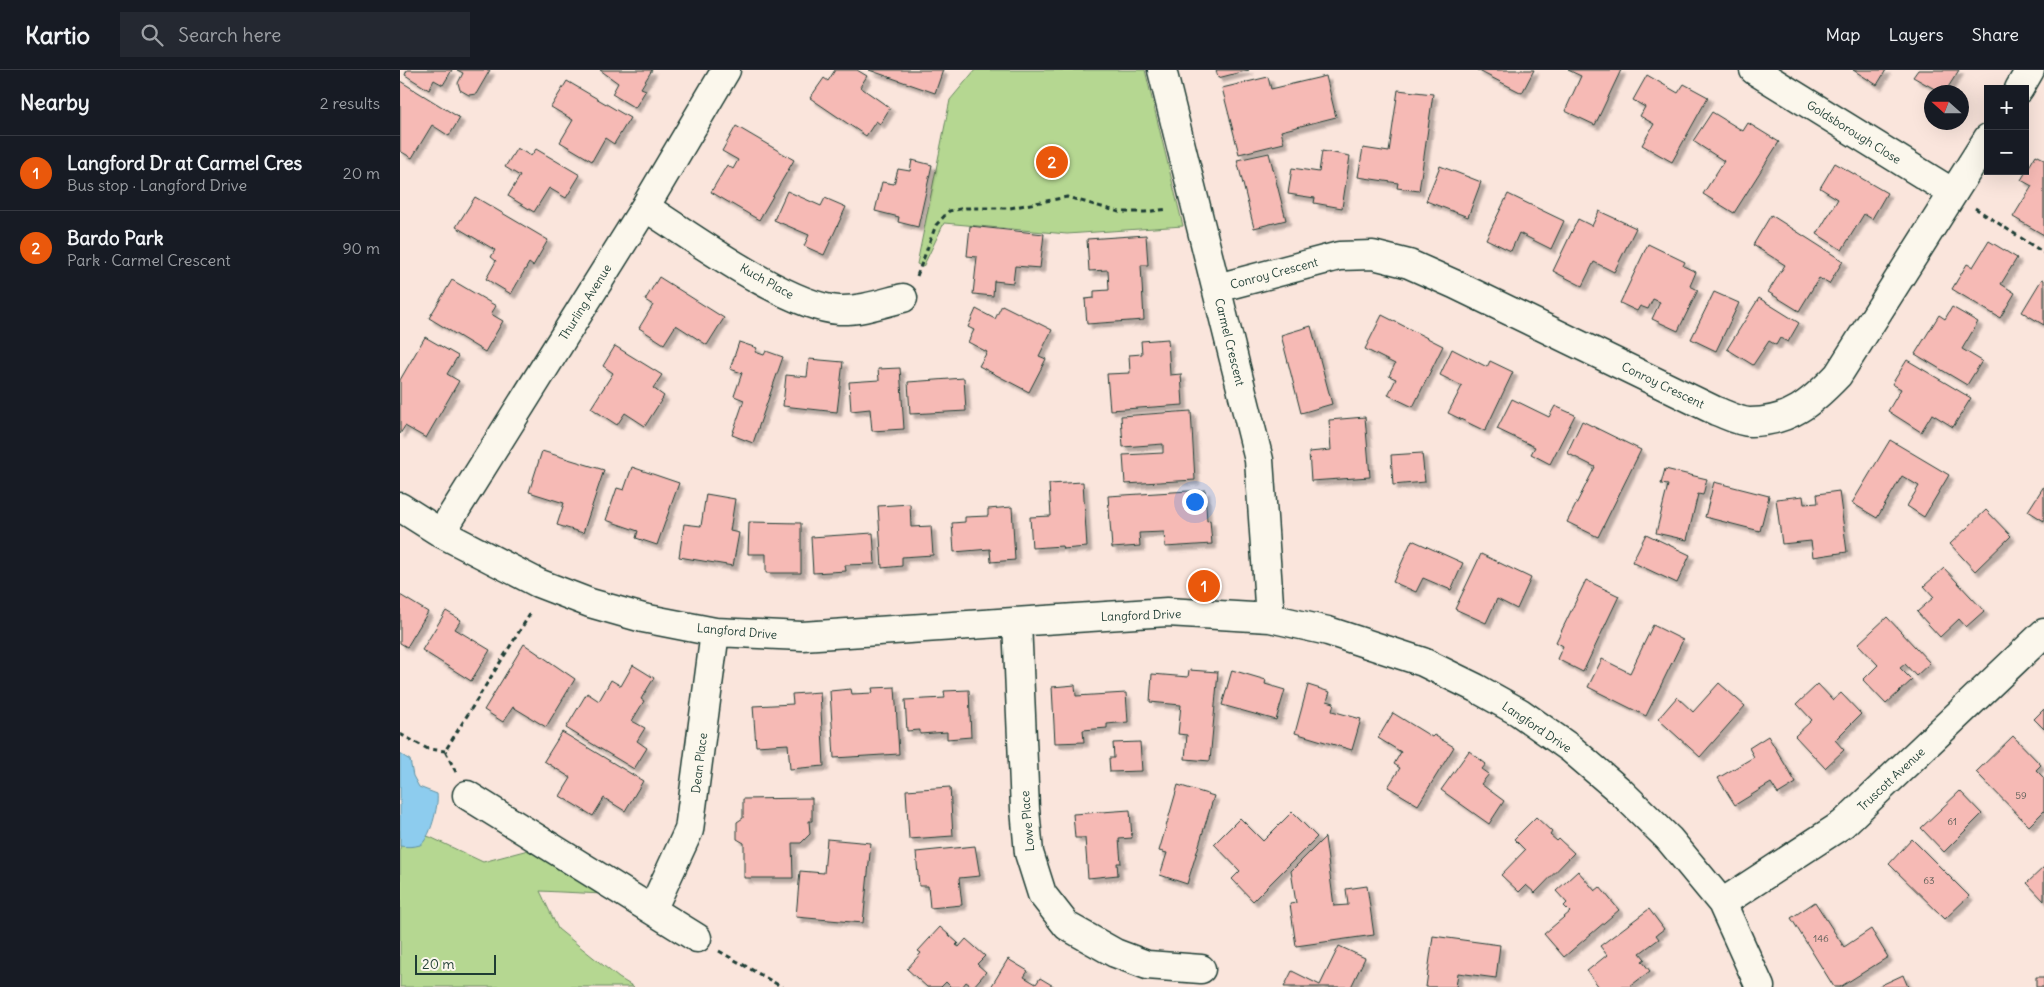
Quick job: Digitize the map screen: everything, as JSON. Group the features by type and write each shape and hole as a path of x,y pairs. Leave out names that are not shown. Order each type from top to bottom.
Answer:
{"street":[{"name":"Thurling Avenue","path":"441,533 645,207 726,70"},
{"name":"Carmel Crescent","path":"1162,70 1259,460 1270,618"},
{"name":"Goldsborough Close","path":"1754,70 1953,193"},
{"path":"2021,85 2030,70"},
{"name":"Conroy Crescent","path":"1217,288 1339,256 1372,255 1409,264 1454,284 1716,412 1749,422 1782,418 1812,402 1838,375 1984,144"},
{"name":"Kuch Place","path":"645,207 764,282 803,300 838,310 869,307 903,298"},
{"name":"Langford Drive","path":"400,507 441,533 547,586 590,603 643,618 715,632 802,636 1167,612 1270,618 1328,631 1423,662 1519,712 1570,748 1620,791 1669,839 1722,903 1760,987"},
{"name":"Lowe Place","path":"1017,622 1025,809 1029,853 1042,894 1067,926 1115,953 1148,965 1201,969"},
{"name":"Dean Place","path":"657,900 682,848 693,810 715,632"},
{"name":"Truscott Avenue","path":"1722,903 1843,824 2044,633"},
{"path":"467,795 657,900 697,938"}],"path":[{"path":"1953,193 2044,253"},
{"path":"903,298 917,276 936,225 949,211 966,208 1010,208 1067,197 1119,212 1145,212 1196,204"},
{"path":"445,751 547,586"},
{"path":"400,734 428,749 445,751"},
{"path":"445,751 467,795"},
{"path":"697,938 782,987"}],"green space":[{"path":"975,70 1145,70 1183,226 1067,234 944,223 923,267 917,264 950,100"},
{"path":"400,830 430,837 483,862 528,850 603,894 540,891 558,929 619,978 634,987 400,987"}],"water":[{"path":"400,754 410,760 413,776 419,787 437,794 435,814 424,842 420,845 407,847 400,846"}],"building":[{"path":"407,70 452,70 443,85 434,80 429,90 405,75"},
{"path":"457,70 490,70 476,94 469,95 460,90 458,83 463,73"},
{"path":"600,70 652,70 641,88 646,90 635,108 612,94 618,83"},
{"path":"835,70 857,70 867,76 860,87 890,108 880,124 876,121 866,136 810,98 824,78 828,81"},
{"path":"869,70 943,70 935,93"},
{"path":"1216,70 1249,70 1218,78"},
{"path":"1477,70 1534,70 1522,93"},
{"path":"1568,70 1621,70 1595,125 1565,111 1581,76"},
{"path":"1853,70 1886,70 1877,85"},
{"path":"1918,70 1959,70 1949,85 1927,85 1913,77"},
{"path":"1647,75 1678,93 1684,84 1708,97 1672,162 1642,145 1654,124 1640,116 1645,107 1633,100"},
{"path":"1326,76 1336,117 1281,131 1284,143 1239,154 1222,88 1268,77 1271,89"},
{"path":"400,81 460,118 449,136 432,125 412,158 400,151"},
{"path":"567,81 630,118 614,144 605,138 592,161 560,142 573,120 551,107"},
{"path":"1398,90 1433,94 1419,191 1397,188 1398,183 1358,177 1363,148 1389,152"},
{"path":"1712,112 1743,131 1748,123 1779,142 1734,213 1703,194 1724,161 1693,141"},
{"path":"736,126 794,160 759,220 711,192 727,165 733,169 738,160 722,151"},
{"path":"517,148 531,156 536,149 580,175 566,198 549,188 534,212 508,196 520,176 505,167"},
{"path":"1322,151 1350,156 1342,208 1314,203 1315,198 1288,194 1292,168 1319,172"},
{"path":"1269,153 1286,220 1254,228 1237,160"},
{"path":"2036,155 2044,159 2044,235 2013,217 2032,186 2021,180 2024,175 2029,175 2029,167"},
{"path":"912,160 932,165 918,227 898,222 899,217 875,211 882,182 894,184 898,169 910,171"},
{"path":"1835,163 1887,193 1872,219 1864,214 1842,250 1817,234 1838,199 1820,188"},
{"path":"1440,166 1481,182 1468,217 1426,201"},
{"path":"787,191 821,206 825,198 846,207 824,255 804,246 809,235 774,220"},
{"path":"1508,194 1564,221 1551,249 1519,233 1511,251 1486,239"},
{"path":"475,197 548,240 533,266 529,263 511,294 486,279 496,261 491,257 495,250 456,227"},
{"path":"1599,211 1636,228 1614,272 1594,262 1582,286 1553,271 1578,219 1592,226"},
{"path":"1771,215 1843,261 1829,284 1819,278 1799,311 1768,292 1785,265 1753,245"},
{"path":"970,226 1044,234 1040,268 1015,266 1013,283 994,281 993,296 973,294 977,257 967,256"},
{"path":"1146,235 1148,265 1141,265 1144,320 1087,324 1085,299 1094,298 1094,291 1109,290 1108,270 1089,271 1087,239"},
{"path":"1989,241 2017,258 2001,284 2015,293 2000,318 1952,289 1967,264 1973,267"},
{"path":"1648,244 1685,262 1683,266 1696,272 1690,286 1698,290 1678,331 1652,319 1660,302 1653,299 1648,309 1640,306 1637,311 1620,303"},
{"path":"659,277 724,318 707,345 676,325 664,344 639,328 653,305 645,300"},
{"path":"2042,279 2044,280 2044,325 2022,312"},
{"path":"452,280 496,306 491,314 503,321 485,352 429,318"},
{"path":"1714,292 1739,303 1716,351 1691,339"},
{"path":"1759,298 1799,323 1788,342 1780,338 1776,345 1769,341 1753,365 1727,349"},
{"path":"1002,305 1052,330 1039,356 1046,359 1029,392 979,366 987,352 968,342 974,330 968,327 976,309 995,319"},
{"path":"1952,307 1978,322 1962,349 1982,361 1967,385 1915,354 1939,315 1945,319"},
{"path":"1382,315 1443,346 1413,407 1388,395 1396,379 1389,376 1395,364 1365,349"},
{"path":"1311,326 1332,404 1301,413 1281,335"},
{"path":"425,337 458,356 447,374 459,381 426,438 405,426 400,434 400,380"},
{"path":"1168,339 1170,375 1181,374 1183,405 1110,410 1107,374 1130,373 1129,355 1142,354 1141,341"},
{"path":"739,342 757,348 755,352 764,355 766,351 783,357 753,443 732,435 744,400 734,396 742,373 730,369"},
{"path":"615,346 662,375 653,388 664,396 645,426 625,413 617,425 591,408 613,373 603,366"},
{"path":"1452,349 1487,367 1490,361 1513,372 1485,431 1448,413 1462,386 1440,375"},
{"path":"809,359 843,362 837,412 783,406 786,375 807,377"},
{"path":"1907,360 1971,398 1953,427 1932,414 1921,432 1888,411 1901,389 1892,384"},
{"path":"900,368 904,429 872,431 870,409 851,411 849,382 879,380 878,369"},
{"path":"964,378 966,411 910,414 908,382"},
{"path":"1512,399 1549,417 1555,406 1575,415 1550,464 1531,454 1535,447 1497,429"},
{"path":"1191,411 1195,480 1125,484 1123,455 1163,453 1163,444 1123,447 1121,416"},
{"path":"1365,417 1370,477 1311,481 1309,452 1331,450 1329,420"},
{"path":"1582,421 1641,450 1598,537 1567,522 1595,467 1567,453"},
{"path":"1890,440 1949,475 1924,517 1907,506 1919,486 1902,476 1877,518 1852,503"},
{"path":"542,451 604,470 583,533 557,525 564,503 529,492"},
{"path":"1422,453 1425,482 1393,485 1391,455"},
{"path":"632,467 679,483 657,545 636,538 638,531 606,520 617,488 624,490"},
{"path":"1665,469 1707,479 1703,495 1698,494 1687,540 1656,533 1668,485 1661,484"},
{"path":"1083,482 1087,547 1063,549 1062,546 1032,548 1030,517 1051,516 1049,484"},
{"path":"1714,482 1769,496 1760,531 1705,517"},
{"path":"2044,486 2044,521 2028,511"},
{"path":"1205,490 1207,521 1210,520 1212,544 1165,547 1164,532 1139,533 1140,546 1112,548 1108,496"},
{"path":"1839,491 1847,552 1813,557 1811,541 1782,544 1776,499 1803,496 1804,504 1818,503 1817,494"},
{"path":"706,494 735,499 730,531 739,533 733,566 679,557 684,524 701,526"},
{"path":"910,504 911,527 931,526 933,555 902,557 902,566 882,568 878,506"},
{"path":"1012,507 1015,560 991,562 990,549 954,552 952,523 965,522 965,517 988,516 988,509"},
{"path":"1986,510 2011,536 1975,571 1950,544"},
{"path":"749,522 801,523 801,573 766,573 766,554 748,554"},
{"path":"873,533 875,564 845,565 846,571 813,573 811,537"},
{"path":"1646,534 1690,555 1677,583 1632,562"},
{"path":"1412,540 1463,563 1451,590 1423,578 1416,592 1393,582"},
{"path":"1481,554 1531,578 1517,609 1497,599 1486,623 1455,609"},
{"path":"1944,568 1984,611 1966,627 1959,619 1940,637 1917,612 1934,597 1924,586"},
{"path":"1586,580 1619,596 1583,672 1557,659 1563,646 1556,642"},
{"path":"400,595 428,612 407,647 400,643"},
{"path":"446,611 461,620 455,629 490,650 471,681 422,650"},
{"path":"1887,617 1930,663 1916,676 1905,664 1900,668 1912,680 1886,704 1863,680 1878,665 1858,644"},
{"path":"1653,625 1683,640 1646,716 1588,687 1602,659 1630,673"},
{"path":"524,644 575,679 546,727 513,707 503,722 484,710"},
{"path":"633,665 654,678 641,699 644,701 632,721 645,728 637,741 647,748 634,769 566,728 587,693 599,701 611,680 621,686"},
{"path":"1189,670 1218,672 1210,761 1185,759 1187,735 1178,734 1181,705 1150,702 1152,674 1188,677"},
{"path":"1232,670 1266,680 1265,684 1285,690 1276,720 1222,705"},
{"path":"1719,683 1745,706 1700,757 1658,719 1677,697 1693,712"},
{"path":"1818,684 1833,700 1841,693 1861,714 1835,740 1844,750 1825,768 1795,736 1812,720 1797,704"},
{"path":"1075,685 1076,696 1126,693 1128,722 1107,724 1107,728 1083,730 1084,742 1055,743 1052,687"},
{"path":"1308,685 1330,692 1327,701 1334,703 1332,711 1361,719 1352,750 1295,733"},
{"path":"895,687 899,754 834,758 830,691 851,689 852,694 873,693 872,688"},
{"path":"969,690 971,737 947,739 947,732 920,734 920,730 907,731 905,700 945,698 944,691"},
{"path":"820,692 824,766 790,769 788,744 756,746 753,706 793,704 792,694"},
{"path":"2044,709 2044,729 2034,719"},
{"path":"1393,713 1432,737 1434,735 1454,747 1418,805 1388,787 1400,768 1394,764 1401,752 1378,738"},
{"path":"562,732 643,781 625,811 604,798 593,816 560,796 571,778 544,761"},
{"path":"1768,736 1796,783 1778,794 1771,783 1735,805 1718,778 1754,757 1749,748"},
{"path":"2013,736 2041,765 2036,770 2044,778 2044,811 2029,826 1976,772"},
{"path":"1140,742 1142,771 1110,772 1109,758 1114,758 1113,743"},
{"path":"1469,751 1486,764 1482,769 1489,774 1481,784 1504,801 1489,824 1441,790"},
{"path":"1178,785 1214,796 1187,884 1160,875 1167,853 1159,851"},
{"path":"950,787 953,836 909,839 906,790"},
{"path":"1960,791 1982,814 1944,852 1921,828"},
{"path":"812,798 812,821 809,821 810,834 801,843 792,843 793,878 744,878 744,843 737,839 737,822 743,818 743,799"},
{"path":"1130,810 1132,838 1119,839 1121,863 1117,863 1118,875 1088,878 1085,838 1075,838 1073,814"},
{"path":"1292,812 1317,837 1253,901 1232,879 1240,871 1214,844 1240,818 1263,841"},
{"path":"1536,817 1552,832 1550,835 1557,841 1559,839 1574,853 1535,893 1526,885 1519,892 1501,875 1525,850 1514,839"},
{"path":"1325,837 1334,906 1348,905 1346,889 1367,886 1374,935 1296,946 1290,904 1296,903 1291,871"},
{"path":"827,839 871,843 863,923 796,917 800,871 824,873"},
{"path":"1912,839 1969,896 1945,919 1889,864"},
{"path":"975,846 980,876 959,878 962,905 930,908 928,886 919,886 916,852"},
{"path":"2044,867 2044,901 2027,883"},
{"path":"1578,871 1595,891 1600,887 1619,910 1564,957 1544,934 1570,912 1564,906 1567,903 1556,891"},
{"path":"1815,902 1844,947 1871,929 1888,957 1840,987 1834,987 1791,918"},
{"path":"1649,909 1664,929 1656,935 1659,939 1640,953 1645,959 1642,961 1650,971 1629,987 1599,987 1587,971 1607,955 1600,946"},
{"path":"940,927 958,943 956,945 959,947 966,939 985,956 977,964 986,972 973,987 966,982 962,987 951,987 946,982 941,987 927,987 907,969 921,953 918,951"},
{"path":"1433,936 1500,945 1496,978 1458,973 1456,987 1426,987"},
{"path":"1339,946 1365,958 1351,987 1284,987 1292,971 1320,985"},
{"path":"1008,959 1028,971 1024,977 1036,984 1040,978 1055,987 991,987"},
{"path":"1903,975 1908,987 1877,987"},
{"path":"2036,977 2044,977 2044,987 2036,987"}],"place":[{"name":"Bardo Park","path":"1052,162"},
{"name":"Langford Dr at Carmel Cres","path":"1204,586"}]}
